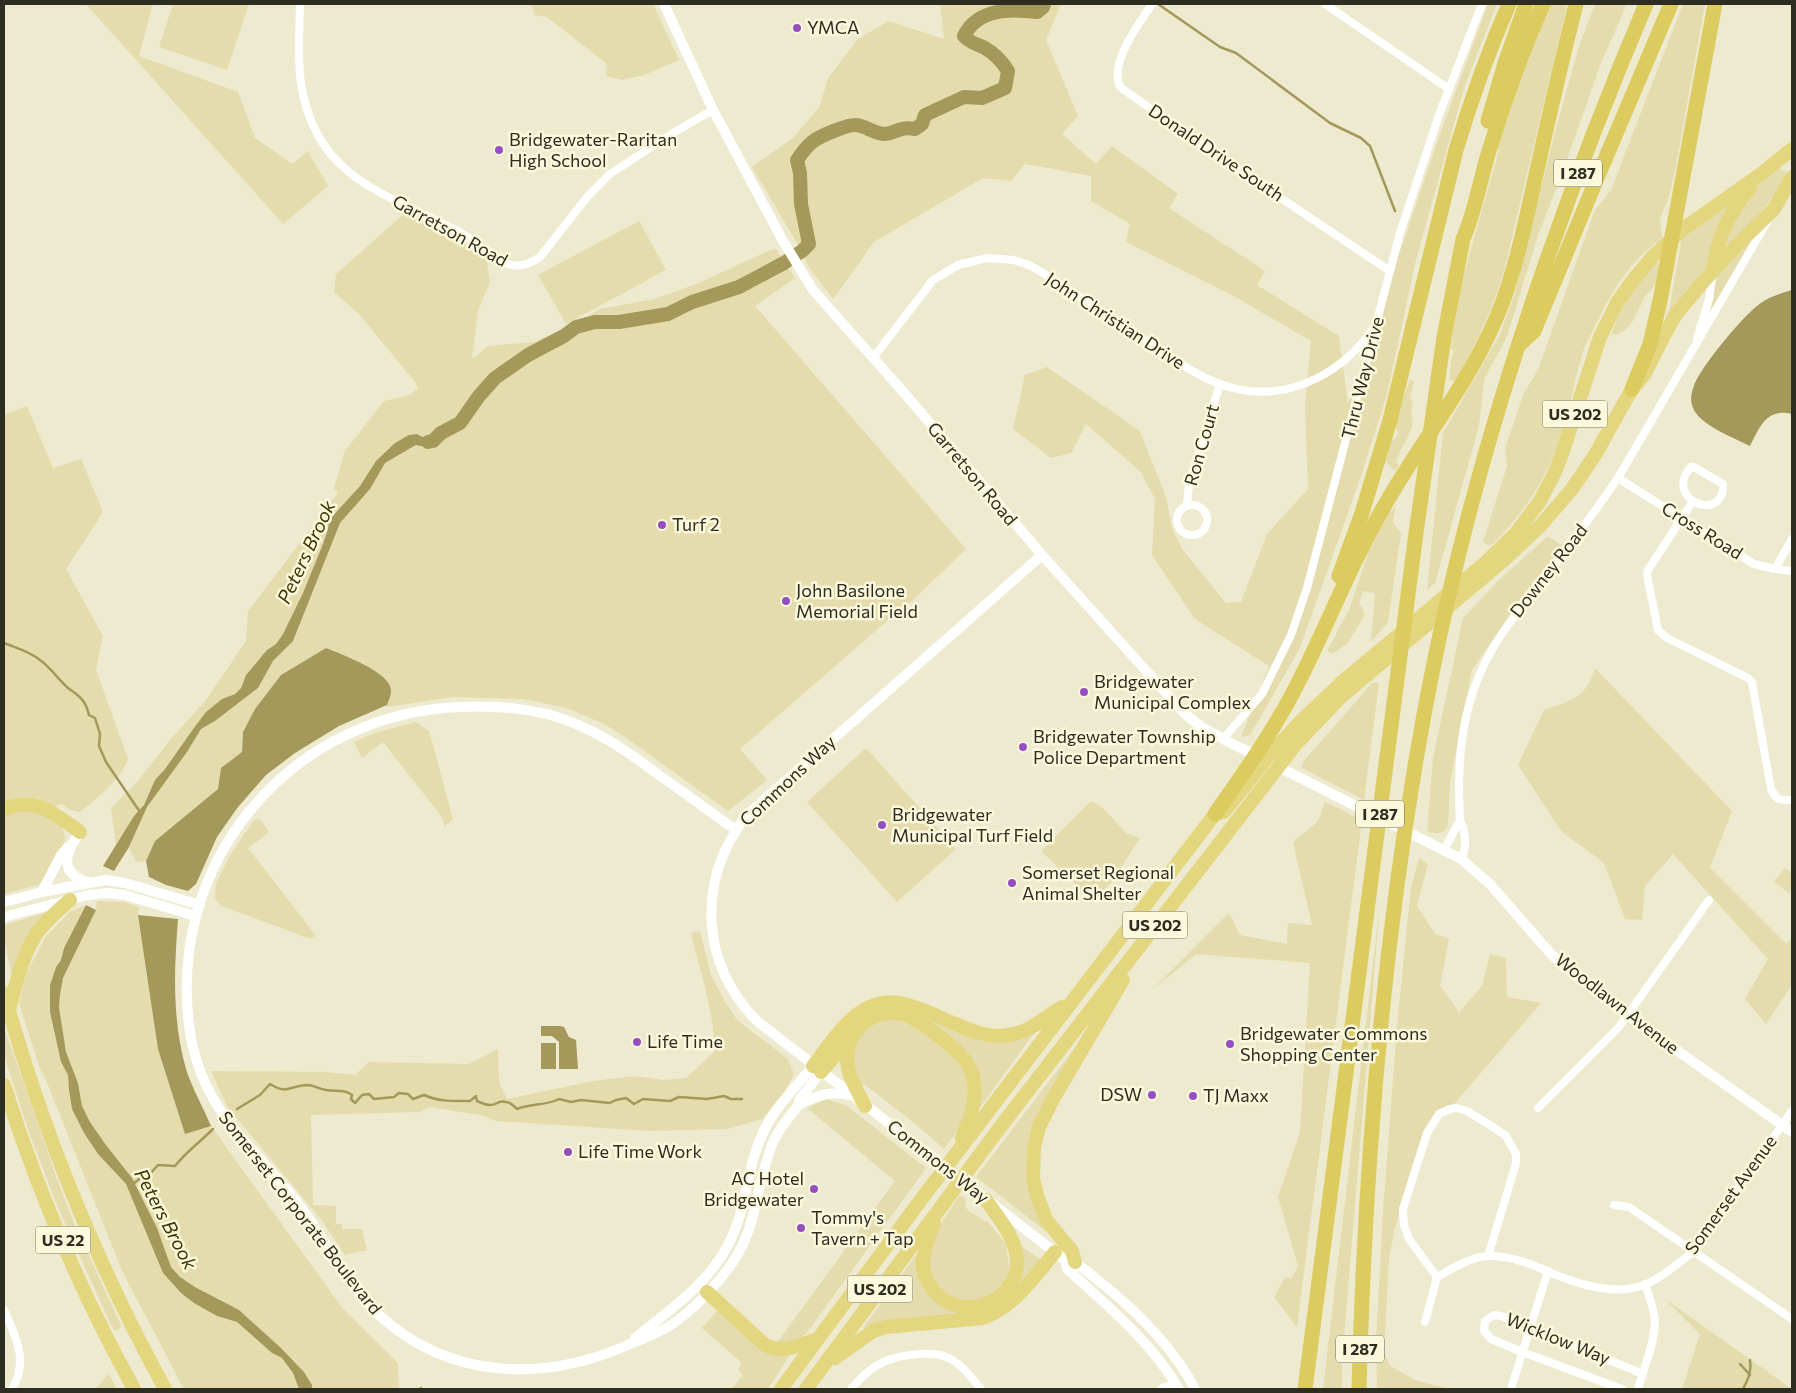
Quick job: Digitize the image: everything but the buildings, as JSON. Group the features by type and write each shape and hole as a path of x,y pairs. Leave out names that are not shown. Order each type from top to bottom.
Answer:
{"highway":[{"path":"1312,652 1362,513 1383,446 1460,134 1509,4"},
{"name":"I 287","path":"1305,1389 1416,533 1444,338 1462,239 1461,225 1482,141 1526,4"},
{"name":"I 287","path":"1462,239 1468,227 1506,98 1543,4"},
{"path":"1215,814 1268,738 1291,696 1373,525 1398,482 1455,396 1497,318 1526,217 1576,4"},
{"name":"I 287","path":"1359,1389 1370,1144 1389,941 1404,834 1432,674 1452,584 1488,447 1519,345 1578,171 1646,4"},
{"name":"I 287","path":"1519,345 1534,331 1671,4"},
{"path":"1632,389 1650,344 1660,301 1715,4"},
{"name":"US 202","path":"781,1389 954,1157 1215,814 1224,812 1272,752 1303,719 1341,683 1484,564 1516,532 1540,501 1561,457 1600,336 1618,302 1634,278 1653,256 1683,229 1778,162 1792,148"},
{"path":"1778,162 1785,162 1792,167"},
{"path":"1713,271 1719,236 1735,206 1761,174"},
{"name":"US 202","path":"806,1389 1152,930 1296,744 1326,711 1372,670 1535,532 1572,488 1609,433 1632,389 1644,376 1672,320 1713,271 1774,209 1792,177"},
{"path":"4,809 22,804 38,806 80,832"},
{"path":"8,1010 26,957 36,935 45,923 70,900"},
{"path":"822,1367 873,1331 886,1327 983,1318 996,1314 1072,1252 1047,1221 1036,1196 1033,1178 1033,1157 1036,1138 1053,1099 1152,930"},
{"name":"US 22","path":"4,994 24,1061 65,1175 107,1274 164,1389"},
{"path":"817,1069 850,1020 863,1010 879,1004 894,1002 909,1005 968,1029 996,1036 1011,1035 1023,1031 1038,1024 1054,1011 1072,1001"},
{"path":"817,1069 850,1039 858,1028 870,1019 884,1014 901,1014 909,1016 920,1023 961,1055 973,1077 974,1100 970,1118 954,1157"},
{"path":"850,1039 847,1052 849,1073 865,1106"},
{"name":"US 22","path":"4,1085 12,1112 46,1202 85,1293 134,1389"},
{"path":"938,1212 924,1253 923,1268 925,1276 930,1286 946,1301 961,1307 981,1307 995,1301 1008,1289 1016,1270 1016,1254 1010,1237 984,1198"},
{"path":"707,1292 771,1349 787,1349 818,1338"}],"street":[{"name":"Garretson Road","path":"300,4 299,82 310,119 330,153 343,168 359,181 462,234 507,264 521,266 533,262 540,257 588,196 610,174 673,133 713,110"},
{"name":"Garretson Road","path":"664,4 713,110 783,241 802,275 813,290 1042,555 1185,714 1200,726 1223,739 1298,776"},
{"name":"Donald Drive South","path":"1152,4 1123,53 1117,75 1120,87 1212,152 1390,271"},
{"path":"1325,4 1449,89"},
{"name":"Thru Way Drive","path":"1223,739 1262,694 1291,635 1307,588 1402,226 1439,115 1482,4"},
{"name":"Downey Road","path":"1461,859 1465,845 1463,827 1460,820 1459,756 1468,709 1482,668 1506,626 1596,511 1618,478 1774,209"},
{"name":"John Christian Drive","path":"872,358 933,280 951,269 970,261 987,258 1014,260 1031,266 1053,278 1188,368 1220,384 1243,390 1265,392 1288,390 1326,374 1349,357 1364,342 1376,325"},
{"name":"Downey Road","path":"1696,341 1709,300 1713,271"},
{"name":"Ron Court","path":"1187,506 1190,484 1220,384"},
{"path":"1694,467 1723,484 1723,493 1716,503 1707,506 1693,501 1682,489 1685,476 1691,468 1694,467"},
{"name":"Cross Road","path":"1618,478 1754,564 1792,571"},
{"path":"1693,501 1648,570 1647,575 1658,630 1667,638 1748,678 1752,682 1771,789 1777,799 1782,801 1792,800"},
{"path":"1775,569 1792,539"},
{"name":"Commons Way","path":"1042,555 760,802 736,830 718,867 711,903 712,932 721,967 734,992 750,1014 817,1069 923,1151 1125,1303 1154,1332 1186,1372 1195,1389"},
{"name":"Somerset Corporate Boulevard","path":"736,830 621,747 581,726 552,716 516,708 477,706 430,709 388,718 347,734 312,754 275,782 249,811 220,853 196,916 189,947 186,975 188,1021 197,1063 210,1094 232,1128 291,1195 351,1283 380,1316 414,1340 445,1355 471,1364 508,1370 536,1370 590,1360 661,1332 686,1315 733,1261 742,1246 749,1230 772,1146 782,1125 798,1105 817,1069"},
{"name":"Woodlawn Avenue","path":"1298,776 1461,859 1490,884 1558,961 1627,1015 1792,1132"},
{"name":"Downey Road","path":"1444,850 1460,820"},
{"path":"42,892 61,855 80,832"},
{"path":"71,845 67,858 68,867 78,879 89,882"},
{"path":"4,902 42,892 105,880 120,882 200,905"},
{"path":"4,917 99,893 117,894 196,916"},
{"path":"1538,1108 1618,1027 1709,900"},
{"name":"Somerset Corporate Boulevard","path":"625,1346 678,1304 722,1256 735,1230 754,1158 763,1133 770,1120 817,1069"},
{"path":"798,1105 810,1098 826,1093 852,1095"},
{"path":"4,1096 12,1112"},
{"path":"1425,1322 1437,1277 1409,1239 1404,1225 1403,1209 1427,1132 1439,1114 1450,1109 1456,1108 1467,1111 1493,1127 1506,1136 1516,1154 1516,1163 1510,1187 1488,1256"},
{"name":"Somerset Avenue","path":"1437,1277 1459,1265 1488,1256 1518,1260 1570,1281 1598,1288 1634,1288 1645,1284 1676,1266 1694,1251 1792,1111"},
{"path":"1614,1205 1629,1207 1792,1319"},
{"name":"Commons Way","path":"1065,1258 1067,1270 1133,1331 1154,1354 1176,1387"},
{"path":"1511,1389 1548,1271"},
{"path":"1638,1389 1655,1324 1652,1305 1645,1284"},
{"path":"4,1310 22,1358 20,1372 12,1389"},
{"name":"Wicklow Way","path":"1622,1389 1522,1352 1488,1337 1484,1331 1484,1324 1487,1318 1498,1315 1643,1374"},
{"path":"851,1389 869,1370 882,1362 899,1356 929,1354 946,1357 955,1362 981,1389"},
{"path":"1161,1389 1164,1387 1176,1387"}],"shaded area":[{"path":"86,4 153,4 139,56 238,92 255,138 292,164 308,151 328,186 283,224"},
{"path":"173,4 249,4 227,70 159,47"},
{"path":"531,4 653,4 679,60 644,75 622,80 606,76 607,64 547,17 535,15"},
{"path":"940,4 1061,4 1046,40 1078,116 1062,134 1096,164 1112,146 1178,194 1169,208 1265,271 1257,285 1339,336 1348,404 1440,134 1488,4 1497,4 1465,85 1416,260 1387,394 1362,473 1300,648 1250,735 1241,737 1269,666 1195,619 1152,555 1155,499 1141,472 1086,424 1071,453 1051,458 1013,429 1025,375 1047,367 1140,431 1166,497 1172,528 1182,549 1226,603 1241,602 1267,534 1308,489 1305,407 1311,341 1239,299 1126,242 1130,224 1091,201 1091,176 1025,164 1011,181 983,178 874,242 833,299 808,266 798,245 752,167 793,138 820,106 828,78 857,40 888,21 944,39"},
{"path":"1550,4 1566,4 1566,9 1504,271 1489,314 1470,355 1455,381 1449,380 1454,351 1450,348 1462,281 1499,150 1496,148 1511,103"},
{"path":"1595,4 1627,4 1601,63 1538,235 1508,334 1484,380 1479,426 1435,583 1427,590 1443,433 1499,336 1515,293 1554,136 1579,46"},
{"path":"1683,4 1705,4 1675,171 1668,200 1660,218 1662,238 1651,246 1623,276 1609,300 1584,348 1566,418 1547,470 1526,505 1490,546 1483,542 1507,466 1505,448 1524,393 1538,370 1594,212 1611,190"},
{"path":"1779,169 1787,174 1773,197 1721,255 1722,239 1756,187 1773,171"},
{"path":"1732,201 1706,268 1666,320 1682,236"},
{"path":"405,213 441,227 486,256 490,282 478,310 472,359 488,346 533,342 569,327 600,309 655,299 696,284 775,248 795,278 755,306 966,549 912,601 740,749 767,780 728,811 625,737 604,724 567,708 523,699 453,697 387,707 391,691 390,686 380,674 361,663 326,648 281,675 255,709 243,732 242,752 221,768 218,789 155,841 146,861 136,862 129,847 147,807 187,752 201,729 215,721 258,688 273,661 293,641 340,523 370,489 385,463 417,445 422,447 441,433 428,440 417,434 367,475 360,486 329,520 323,544 303,593 283,634 276,644 267,650 252,668 241,688 235,694 222,699 206,712 155,780 144,805 116,845 111,808 137,782 170,740 206,700 246,641 248,611 338,493 334,488 345,451 384,401 410,395 418,388 359,314 334,292 336,274"},
{"path":"639,221 666,270 566,324 538,275"},
{"path":"1757,233 1712,308 1711,308 1717,276"},
{"path":"1659,262 1659,272 1655,283 1645,297 1630,326 1614,335 1612,333 1614,327 1632,290 1645,272"},
{"path":"1792,290 1792,414 1783,413 1770,416 1761,426 1750,446 1703,420 1693,408 1691,400 1692,391 1704,367 1744,318 1764,301"},
{"path":"1410,379 1414,382 1410,397 1413,403 1411,431 1398,456 1396,462 1399,465 1395,471 1386,462 1390,443 1399,434 1394,426"},
{"path":"27,406 53,468 81,459 103,512 66,569 103,636 96,670 128,759 114,781 101,795 80,812 71,810 61,804 54,807 4,805 4,415"},
{"path":"441,433 432,445 416,445 385,463 370,489 340,523 293,641 273,661 258,688 215,721 201,729 187,752 147,807 129,847 114,871 103,866 134,816 144,805 155,780 206,712 222,699 235,694 241,688 246,675 267,650 276,644 283,634 303,593 323,544 329,520 360,486 376,461 395,443 409,435 417,434 428,440"},
{"path":"1396,507 1393,522 1401,533 1388,622 1371,642 1375,593 1363,591 1359,603 1365,614 1347,644 1332,654 1327,651 1349,610 1368,553 1387,514"},
{"path":"1548,536 1564,547 1526,591 1472,670 1450,782 1448,827 1439,833 1427,832 1433,758 1463,618 1498,581"},
{"path":"326,648 361,663 380,674 390,686 391,691 387,705 339,726 295,753 266,775 238,807 217,837 196,884 188,891 166,885 149,877 146,861 155,841 218,789 221,768 242,752 243,732 255,709 281,675"},
{"path":"1595,668 1732,811 1710,868 1786,944 1792,937 1792,985 1766,1024 1745,999 1768,959 1673,854 1645,886 1642,920 1625,919 1604,863 1561,831 1518,765 1544,710 1576,697 1587,686"},
{"path":"1372,683 1379,683 1364,800 1302,768 1303,762"},
{"path":"416,722 429,731 453,819 444,827 442,817 383,742 362,758 354,742 374,733"},
{"name":"Bridgewater Municipal Turf Field","path":"866,748 956,849 897,902 807,802"},
{"path":"1091,801 1103,808 1126,833 1140,838 1110,884 1101,892 1086,894 1041,851"},
{"path":"1325,802 1362,820 1297,1327 1274,1297 1285,1277 1291,1279 1298,1266 1278,1197 1300,1132 1310,963 1196,954 1152,990 1229,913 1240,935 1287,944 1288,923 1312,925 1293,842 1318,821"},
{"path":"11,811 40,811 62,827 65,841 45,881 41,884 4,894 4,814"},
{"path":"260,819 269,832 248,848 315,935 311,939 221,906 215,898 216,883 231,854 254,820"},
{"path":"1419,858 1428,864 1417,906 1435,934 1449,939 1440,986 1459,1012 1482,986 1490,954 1506,958 1507,997 1541,1003 1449,1110 1425,1130 1394,1231 1389,1261 1384,1352 1390,1366 1415,1380 1450,1389 1377,1389 1376,1340 1383,1211 1397,1027 1411,887"},
{"path":"1785,868 1792,873 1792,889 1789,893 1774,882"},
{"path":"97,901 124,902 139,907 138,915 186,1133 211,1126 343,1309 398,1363 399,1389 312,1389 312,1385 304,1372 239,1310 195,1287 180,1277 171,1267 151,1217 132,1178 90,1122 82,1106 78,1083 66,1052 59,1007 63,978 96,910"},
{"path":"1380,903 1342,1362 1342,1389 1323,1389"},
{"path":"86,905 64,948 50,985 50,1012 61,1062 68,1075 72,1109 84,1133 98,1154 126,1184 163,1273 181,1293 217,1316 237,1322 272,1353 282,1358 293,1373 299,1389 184,1389 123,1273 39,1066 19,1003 26,974 46,936 71,911"},
{"path":"86,905 96,910 63,978 59,1007 66,1052 78,1083 82,1106 90,1122 132,1178 157,1228 171,1267 180,1277 195,1287 239,1310 304,1372 312,1385 312,1389 299,1389 293,1373 282,1358 272,1353 237,1322 217,1316 194,1303 181,1293 163,1273 126,1184 98,1154 84,1133 72,1109 68,1075 61,1062 50,1012 50,985 64,948"},
{"path":"47,912 13,982 4,939 4,925"},
{"path":"138,915 178,919 175,994 181,1051 188,1076 211,1126 185,1134 158,1049"},
{"path":"700,931 711,975 737,1020 788,1059 794,1074 783,1095 762,1119 727,1129 649,1131 496,1121 481,1115 429,1107 420,1112 311,1115 313,1205 336,1206 336,1224 342,1224 342,1229 362,1229 367,1250 345,1255 320,1218 228,1108 211,1071 327,1072 355,1075 369,1062 469,1064 498,1049 499,1082 507,1099 593,1081 634,1076 664,1080 686,1078 714,1052 710,1007 691,933"},
{"path":"910,1009 973,1037 1035,1032 976,1113 978,1085"},
{"path":"879,1019 910,1021 959,1058 967,1075 972,1095 966,1119 944,1149 864,1084 861,1086 857,1080 854,1072 852,1047 857,1037"},
{"path":"541,1026 564,1027 569,1037 576,1040 578,1069 559,1069 559,1042 552,1036 541,1036"},
{"path":"4,1027 57,1179 76,1228 121,1325 119,1330 114,1330 110,1323 57,1205 29,1132 4,1056"},
{"path":"1089,1029 1040,1114 1030,1183 1047,1232 976,1177"},
{"path":"541,1043 556,1043 556,1069 541,1069"},
{"path":"827,1099 847,1106 926,1168 806,1334 792,1343 777,1343 895,1181 807,1108"},
{"path":"960,1195 965,1198 966,1208 989,1223 1006,1244 1009,1266 1006,1284 985,1301 952,1300 934,1284 928,1271 928,1259 935,1236"},
{"path":"1020,1245 1041,1260 1010,1297 995,1309 863,1328 920,1250 934,1298 1000,1302"},
{"path":"1665,1299 1792,1389 1682,1389 1700,1334"},
{"path":"719,1309 789,1356 768,1389 732,1389 743,1375 738,1369 742,1363 702,1328"},
{"path":"109,1374 117,1389 95,1389"}],"waterway":[{"name":"Peters Brook","path":"428,442 433,441 441,433 460,423 479,396 495,378 528,355 564,336 576,327 595,322 619,322 668,314 692,302 739,287 802,251 809,244 801,204 800,173 797,160 807,147 815,140 851,125 859,125 877,133 885,134 905,128 915,129 922,124 925,115 964,97 982,98 1005,88 1008,71 1003,64 989,50 971,42 964,36 970,27 986,15 1006,11 1037,12 1044,4"},
{"path":"1158,4 1220,47 1236,53 1330,123 1361,138 1370,146 1395,211"},
{"path":"4,643 36,657 82,699 89,715 95,718 100,734 99,746 106,762 140,812"},
{"path":"237,1109 260,1095 270,1084 281,1089 307,1085 326,1090 346,1092 352,1095 351,1099 355,1103 362,1095 369,1094 374,1099 394,1097 399,1093 408,1094 413,1099 424,1095 435,1099 452,1101 470,1101 476,1096 477,1101 484,1104 492,1105 499,1102 507,1102 517,1109 549,1103 559,1099 571,1102 581,1100 610,1103 626,1098 634,1104 643,1099 670,1101 679,1097 707,1099 724,1096 731,1099 742,1099"},
{"path":"133,1184 143,1176 149,1175 158,1165 175,1166 213,1129"},
{"path":"1743,1389 1750,1372 1750,1360"},
{"path":"1740,1364 1750,1375"}],"place":[{"name":"YMCA","path":"797,28"},
{"name":"Bridgewater-Raritan High School","path":"499,150"},
{"name":"Turf 2","path":"662,525"},
{"name":"John Basilone Memorial Field","path":"786,601"},
{"name":"Bridgewater Municipal Complex","path":"1084,692"},
{"name":"Bridgewater Township Police Department","path":"1023,747"},
{"name":"Bridgewater Municipal Turf Field","path":"882,825"},
{"name":"Somerset Regional Animal Shelter","path":"1012,883"},
{"name":"Life Time","path":"637,1042"},
{"name":"Bridgewater Commons Shopping Center","path":"1230,1044"},
{"name":"DSW","path":"1152,1095"},
{"name":"TJ Maxx","path":"1193,1096"},
{"name":"Life Time Work","path":"568,1152"},
{"name":"AC Hotel Bridgewater","path":"814,1189"},
{"name":"Tommy's Tavern + Tap","path":"801,1228"}]}
